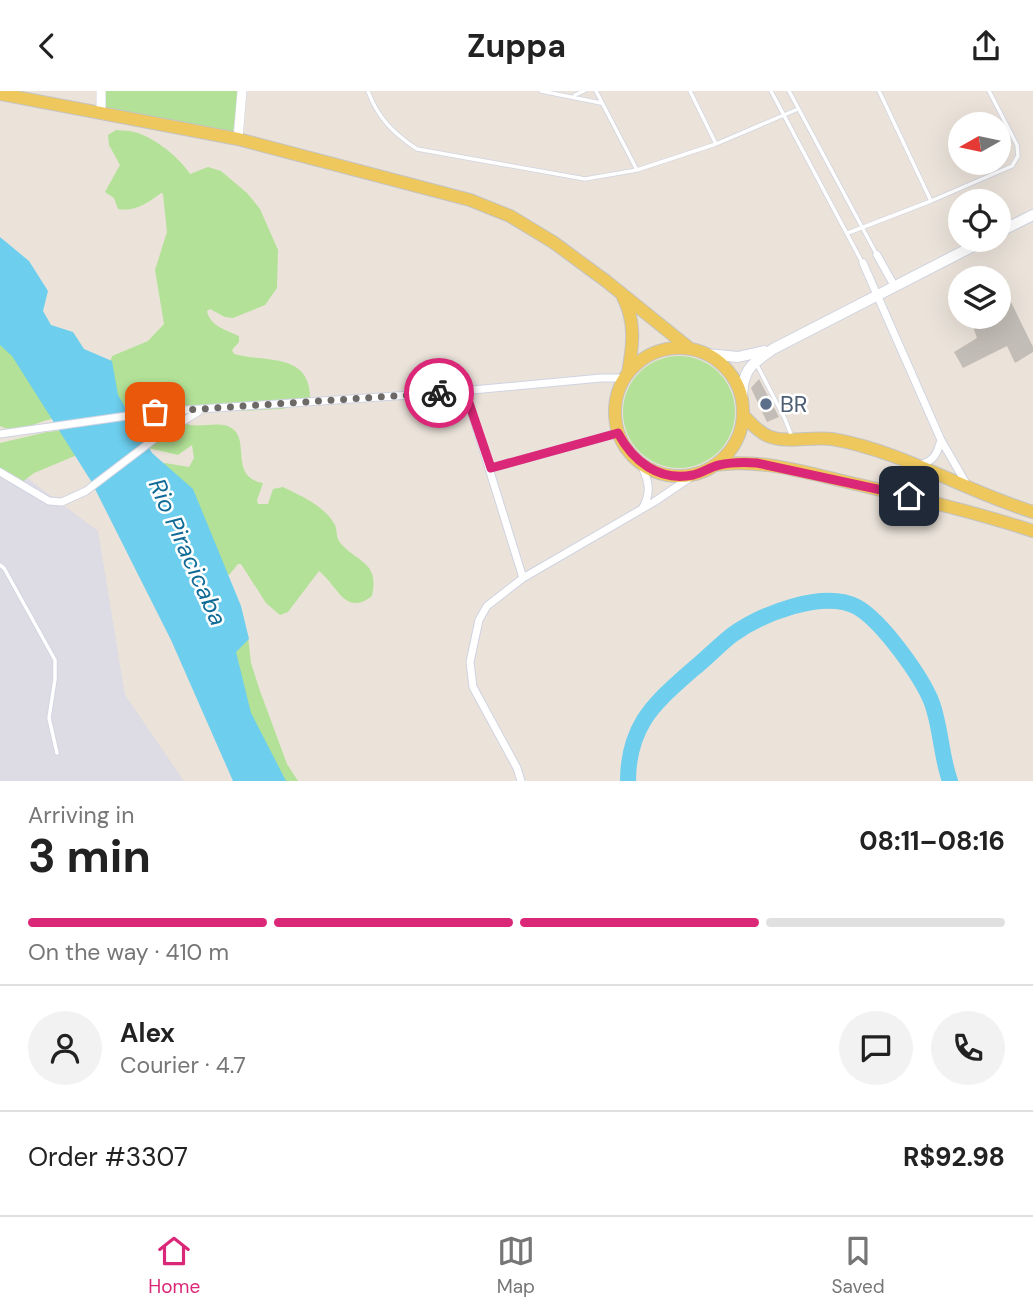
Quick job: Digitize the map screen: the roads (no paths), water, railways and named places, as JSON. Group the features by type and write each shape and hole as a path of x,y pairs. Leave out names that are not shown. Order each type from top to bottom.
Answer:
{"main road":[{"path":"0,95 238,139 470,201 510,216 553,242 689,348"},
{"path":"1011,226 1033,215"},
{"path":"715,465 729,452 739,435 743,415 742,384 745,373 755,362 773,349 962,252"},
{"path":"621,293 634,330 626,375 615,405 618,433 627,450 640,463 657,473 694,475 715,465 757,463 931,501 1033,531"},
{"path":"626,375 640,361 655,352 671,348 689,348 707,354 738,357 773,349"},
{"path":"707,354 723,366 735,381 742,400"},
{"path":"743,415 768,436 844,442 916,466 1033,512"}],"street":[{"path":"101,91 101,112"},
{"path":"238,139 242,91"},
{"path":"877,255 895,287"},
{"path":"863,263 941,440 967,485"},
{"path":"0,434 155,412 465,391 626,375"},
{"path":"465,391 523,578"},
{"path":"0,472 49,501 62,502 86,491 157,437 199,411"},
{"path":"491,468 618,433"},
{"path":"916,466 933,460 941,440"},
{"path":"640,463 649,485 647,500 641,509"},
{"path":"521,781 517,768 473,687 470,662 479,619 486,606 523,578 694,475"}],"lane":[{"path":"368,91 373,106 395,134 417,149 585,179 637,170 716,144 798,109"},
{"path":"541,91 602,104"},
{"path":"573,96 584,91"},
{"path":"596,91 637,170"},
{"path":"690,91 716,144"},
{"path":"771,91 863,263"},
{"path":"789,91 877,255"},
{"path":"879,91 931,201"},
{"path":"848,233 1012,166 1018,156 1017,145 989,91"},
{"path":"755,362 793,439"},
{"path":"0,565 55,660 49,718 57,753"}],"water":[{"name":"Rio Piracicaba","path":"0,237 29,261 48,291 43,311 51,325 73,332 84,349 112,361 118,395 152,453 193,489 241,606 249,639 236,652 251,713 286,781 233,781 171,640 91,481 12,356 0,345"}],"waterway":[{"path":"628,781 632,749 640,727 654,706 679,681 744,627 793,606 828,601 843,602 867,614 910,665 932,703 950,781"}],"place":[{"name":"BR","path":"766,404"}]}
